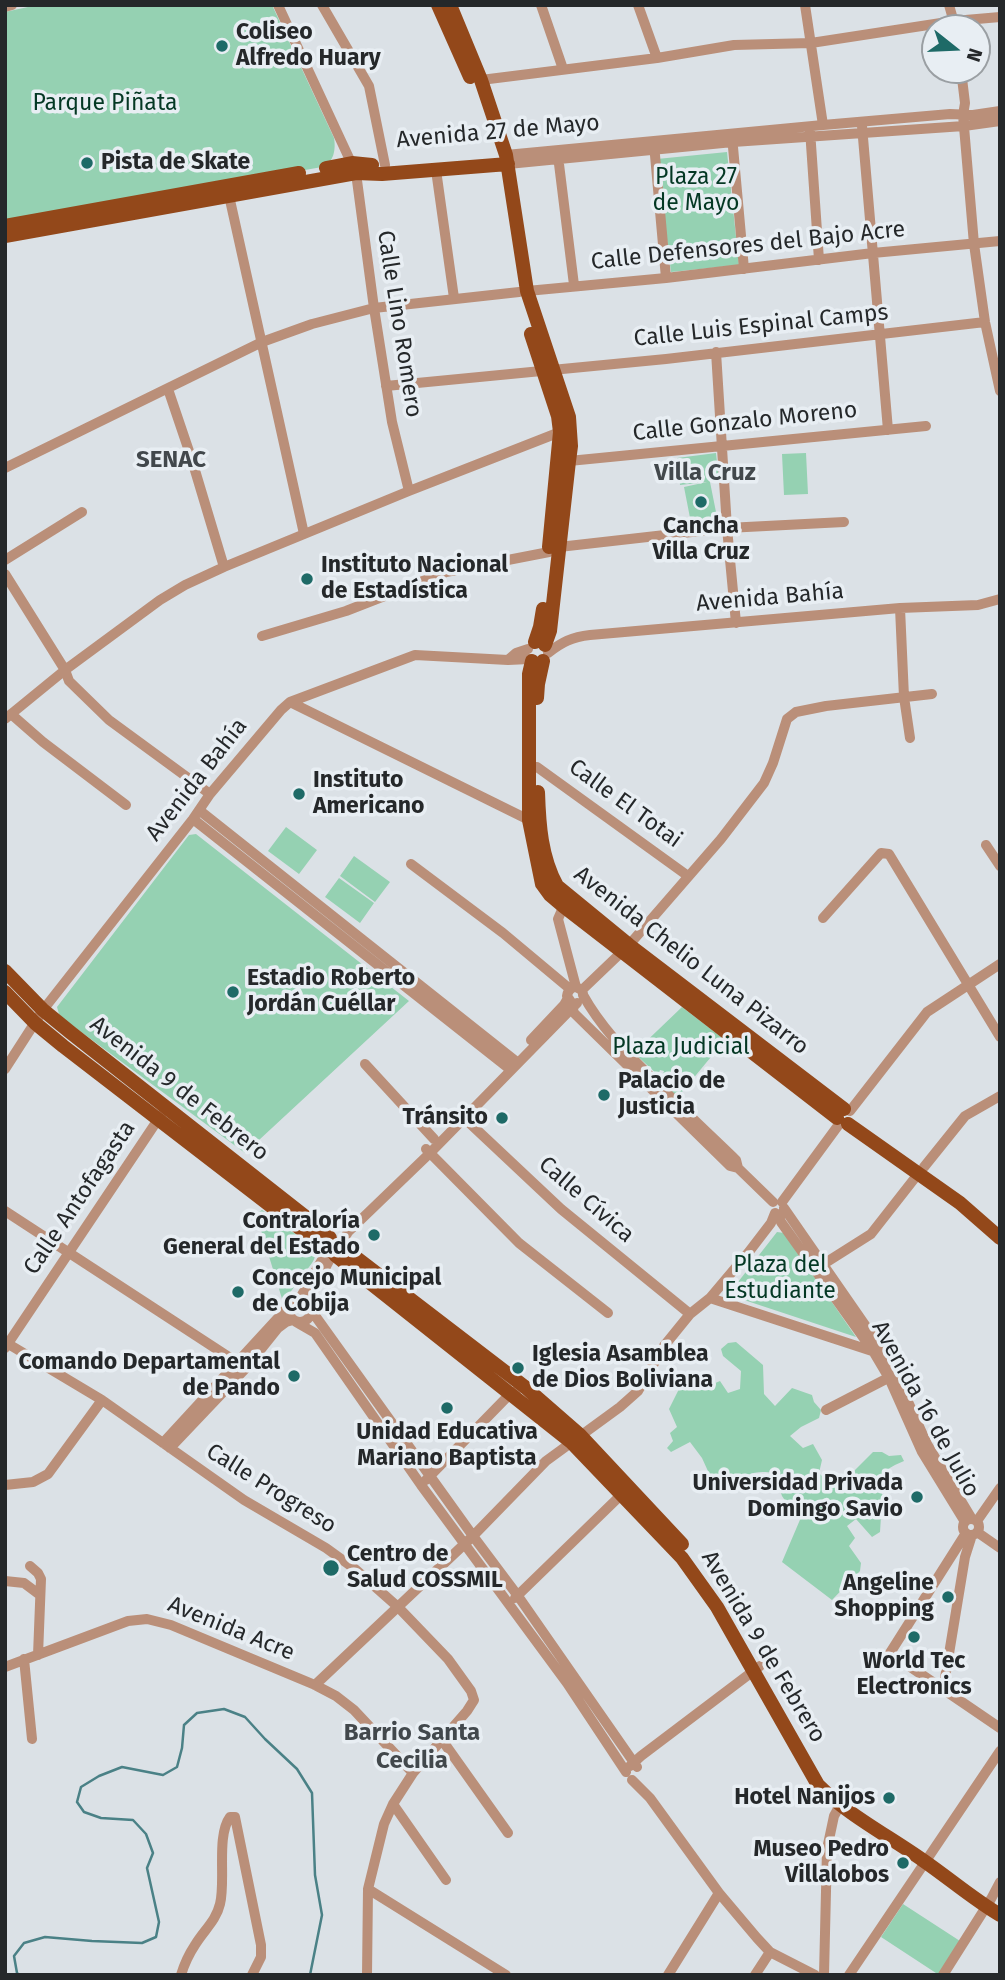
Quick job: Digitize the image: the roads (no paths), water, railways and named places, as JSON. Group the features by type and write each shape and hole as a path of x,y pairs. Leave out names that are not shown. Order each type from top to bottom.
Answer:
{"main road":[{"path":"438,5 503,160"},
{"path":"450,5 481,80 503,160 523,291 558,416 560,432 554,549"},
{"name":"Avenida 27 de Mayo","path":"354,168 382,174 436,170 503,160"},
{"name":"Avenida 27 de Mayo","path":"5,226 354,168 503,160"},
{"name":"Avenida 27 de Mayo","path":"5,236 228,190"},
{"path":"537,653 571,446 569,417 547,369"},
{"name":"Avenida Chelio Luna Pizarro","path":"537,653 537,767 542,842 550,874 566,901 845,1117 921,1170 970,1200 1000,1227"},
{"name":"Avenida Chelio Luna Pizarro","path":"537,653 529,674 529,820 542,884 550,895 566,901"},
{"name":"Avenida 9 de Febrero","path":"5,971 43,1010 162,1113"},
{"name":"Avenida 9 de Febrero","path":"5,992 35,1023 162,1113 333,1247 510,1394 575,1439 621,1495 682,1558 757,1668"},
{"name":"Avenida Chelio Luna Pizarro","path":"921,1170 1000,1238"},
{"name":"Avenida 9 de Febrero","path":"333,1247 525,1387 689,1552 722,1601 818,1785 992,1904 1000,1915"}],"street":[{"path":"5,6 12,5"},
{"name":"Calle Lino Romero","path":"278,5 354,168 392,422 409,491"},
{"path":"322,5 369,86 385,165"},
{"path":"541,5 563,69"},
{"path":"638,5 657,58"},
{"path":"805,5 822,125"},
{"path":"481,80 657,58 734,45 811,43 921,29"},
{"path":"963,84 965,103 963,120 974,244 985,322 1000,391"},
{"name":"Avenida 27 de Mayo","path":"963,120 1000,111"},
{"name":"Avenida 27 de Mayo","path":"503,160 862,127 950,114 963,120 1000,121"},
{"name":"Avenida 27 de Mayo","path":"810,131 822,125 862,127"},
{"path":"862,127 888,430"},
{"path":"810,131 819,260"},
{"path":"732,138 744,269"},
{"path":"654,146 666,278"},
{"path":"558,156 574,285"},
{"path":"436,170 454,298"},
{"path":"228,190 304,534"},
{"name":"Calle Defensores del Bajo Acre","path":"5,468 262,342 312,324 374,308 1000,241"},
{"name":"Calle Luis Espinal Camps","path":"386,386 985,322"},
{"path":"716,352 736,622"},
{"path":"168,389 224,567"},
{"name":"Calle Gonzalo Moreno","path":"569,461 926,426"},
{"path":"126,805 8,717 65,670 160,600 224,567 560,432"},
{"path":"5,560 82,512"},
{"path":"262,636 346,611 446,572 554,549 727,528 844,522"},
{"path":"5,574 65,670 69,681 109,720 210,794"},
{"name":"Avenida Bahía","path":"5,1069 43,1010 210,794 290,702 415,655 508,660 516,653 537,653 575,637 900,608 978,605 1000,600"},
{"path":"900,608 904,696 910,738"},
{"path":"512,1064 561,1020 575,999 625,948 722,839 764,783 774,762 787,719 796,712 826,705 932,694"},
{"path":"290,702 529,820"},
{"name":"Calle El Totai","path":"537,767 688,876"},
{"path":"196,814 512,1064"},
{"path":"986,845 1000,866"},
{"path":"823,918 881,853 889,855 1000,1037"},
{"path":"411,864 503,933 575,999"},
{"name":"Avenida 16 de Julio","path":"566,901 558,919 575,999 730,1166 738,1168"},
{"path":"315,1685 469,1541 546,1461 638,1391 664,1346 690,1314 710,1298 771,1223 778,1208 845,1117 927,1012 1000,964"},
{"path":"166,1446 294,1302 333,1247 512,1064 564,1005 575,999"},
{"name":"Avenida 16 de Julio","path":"575,999 685,1112 736,1160 738,1168 778,1208 822,1265 878,1351 922,1452 971,1527 1000,1548"},
{"path":"365,1064 434,1139"},
{"path":"822,1265 871,1234 965,1116 1000,1096"},
{"name":"Calle Antofagasta","path":"6,1344 162,1113"},
{"path":"428,1151 434,1139 462,1116"},
{"name":"Calle Cívica","path":"462,1116 561,1209 690,1314"},
{"path":"428,1151 519,1243 608,1313"},
{"name":"Avenida 16 de Julio","path":"778,1208 781,1222 892,1366 927,1444 971,1527"},
{"path":"5,1211 238,1363"},
{"path":"166,1446 246,1368 278,1328 286,1322 307,1320 309,1297 321,1280 333,1247"},
{"path":"710,1298 878,1351"},
{"path":"294,1302 305,1301 430,1476 469,1541"},
{"path":"294,1302 289,1315 315,1333 421,1485 469,1541 514,1600 634,1767 650,1798 719,1893 770,1952 815,1975"},
{"name":"Calle Progreso","path":"6,1344 102,1400 244,1500 326,1548 355,1569 398,1607 448,1659 471,1691 474,1700 467,1711 413,1773 384,1824 368,1889 368,1975"},
{"path":"826,1410 888,1378"},
{"path":"421,1485 510,1394 525,1387"},
{"path":"5,1485 33,1482 48,1474 102,1400"},
{"path":"1000,1488 971,1527 890,1653 1000,1728"},
{"path":"514,1600 621,1495"},
{"path":"943,1690 971,1527"},
{"path":"30,1566 41,1579 38,1655"},
{"path":"5,1581 24,1583 40,1595"},
{"path":"514,1600 567,1684 634,1767"},
{"name":"Avenida Acre","path":"5,1667 128,1621 147,1619 171,1625 315,1685 335,1696 354,1710 413,1773"},
{"path":"24,1660 32,1739"},
{"path":"634,1767 757,1668"},
{"path":"442,1740 508,1833"},
{"path":"849,1975 1000,1751"},
{"path":"824,1975 827,1849 834,1816 842,1801"},
{"path":"393,1804 446,1880"},
{"path":"181,1975 195,1944 218,1913 226,1823 230,1817 235,1817 262,1951 252,1975"},
{"path":"943,1975 992,1904 1000,1882"},
{"path":"368,1889 506,1975"},
{"path":"668,1975 719,1893"},
{"path":"755,1975 770,1952"}],"waterway":[{"path":"19,1975 14,1956 24,1943 45,1937 142,1943 156,1937 159,1922 147,1868 153,1853 146,1834 133,1820 101,1818 84,1812 77,1802 81,1787 122,1767 163,1775 177,1767 184,1725 197,1713 224,1709 245,1717 297,1769 312,1793 315,1875 322,1915 310,1975"}],"place":[{"name":"Coliseo Alfredo Huary","path":"222,46"},
{"name":"Pista de Skate","path":"87,163"},
{"name":"Cancha Villa Cruz","path":"701,502"},
{"name":"Instituto Nacional de Estadística","path":"307,579"},
{"name":"Instituto Americano","path":"299,794"},
{"name":"Estadio Roberto Jordán Cuéllar","path":"233,992"},
{"name":"Palacio de Justicia","path":"604,1095"},
{"name":"Tránsito","path":"502,1118"},
{"name":"Contraloría General del Estado","path":"374,1235"},
{"name":"Concejo Municipal de Cobija","path":"238,1292"},
{"name":"Iglesia Asamblea de Dios Boliviana","path":"518,1368"},
{"name":"Comando Departamental de Pando","path":"294,1376"},
{"name":"Unidad Educativa Mariano Baptista","path":"447,1408"},
{"name":"Universidad Privada Domingo Savio","path":"917,1497"},
{"name":"Centro de Salud COSSMIL","path":"331,1568"},
{"name":"Angeline Shopping","path":"948,1597"},
{"name":"World Tec Electronics","path":"914,1637"},
{"name":"Hotel Nanijos","path":"889,1798"},
{"name":"Museo Pedro Villalobos","path":"903,1863"}],"district":[{"name":"SENAC","path":"171,460"},
{"name":"Villa Cruz","path":"705,473"},
{"name":"Barrio Santa Cecilia","path":"412,1747"}],"park label":[{"name":"Parque Piñata","path":"105,104"},
{"name":"Plaza 27 de Mayo","path":"696,191"},
{"name":"Plaza Judicial","path":"681,1048"},
{"name":"Plaza del Estudiante","path":"780,1279"}]}
